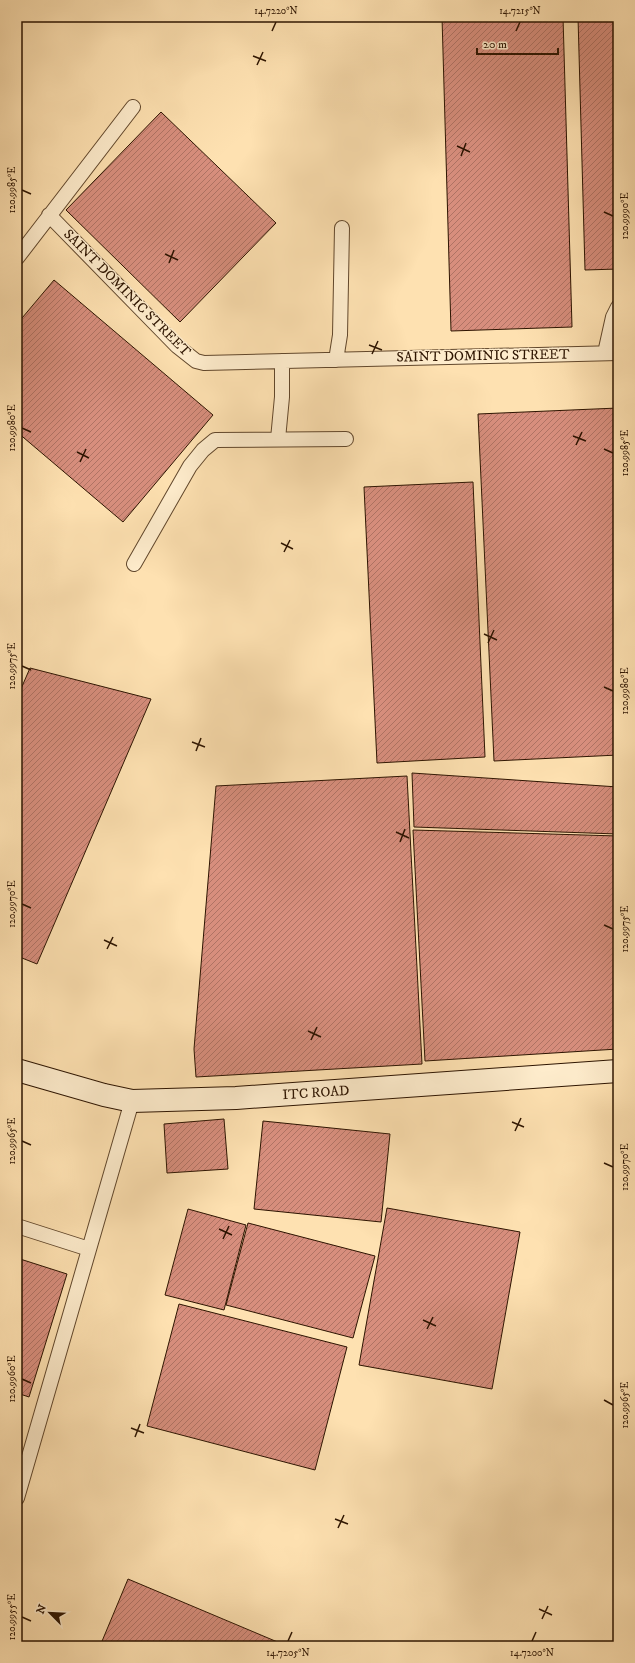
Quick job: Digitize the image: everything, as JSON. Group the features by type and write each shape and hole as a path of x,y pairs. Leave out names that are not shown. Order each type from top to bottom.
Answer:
{"street":[{"name":"ITC ROAD","path":"17,1070 104,1095 132,1101 236,1098 618,1071"}],"lane":[{"path":"17,258 49,214 133,107"},
{"name":"SAINT DOMINIC STREET","path":"49,214 188,356 196,361 204,363 612,353"},
{"path":"336,360 340,335 342,228"},
{"path":"612,353 613,317 618,307"},
{"path":"278,440 282,397 282,361"},
{"path":"134,564 190,466 203,450 215,440 346,439"},
{"path":"17,1498 132,1101"},
{"path":"17,1226 89,1249"}],"building":[{"path":"442,17 563,17 572,327 451,331"},
{"path":"578,17 618,17 618,269 585,270"},
{"path":"161,112 276,223 180,322 66,210"},
{"path":"54,280 213,415 123,522 17,432 17,324"},
{"path":"618,408 618,755 494,761 478,414"},
{"path":"473,482 485,757 377,763 364,487"},
{"path":"30,668 151,699 37,964 17,956 17,698"},
{"path":"412,773 618,787 618,834 414,827"},
{"path":"407,776 422,1064 196,1077 194,1049 216,786"},
{"path":"413,830 618,836 618,1049 425,1061"},
{"path":"224,1119 228,1169 167,1173 164,1124"},
{"path":"263,1121 390,1134 381,1222 254,1209"},
{"path":"387,1208 520,1232 492,1389 359,1365"},
{"path":"188,1209 246,1225 224,1310 165,1295"},
{"path":"248,1223 375,1256 353,1338 226,1305"},
{"path":"17,1258 67,1274 29,1397 17,1393"},
{"path":"179,1304 347,1347 315,1470 147,1426"},
{"path":"128,1579 287,1646 100,1646"}]}
